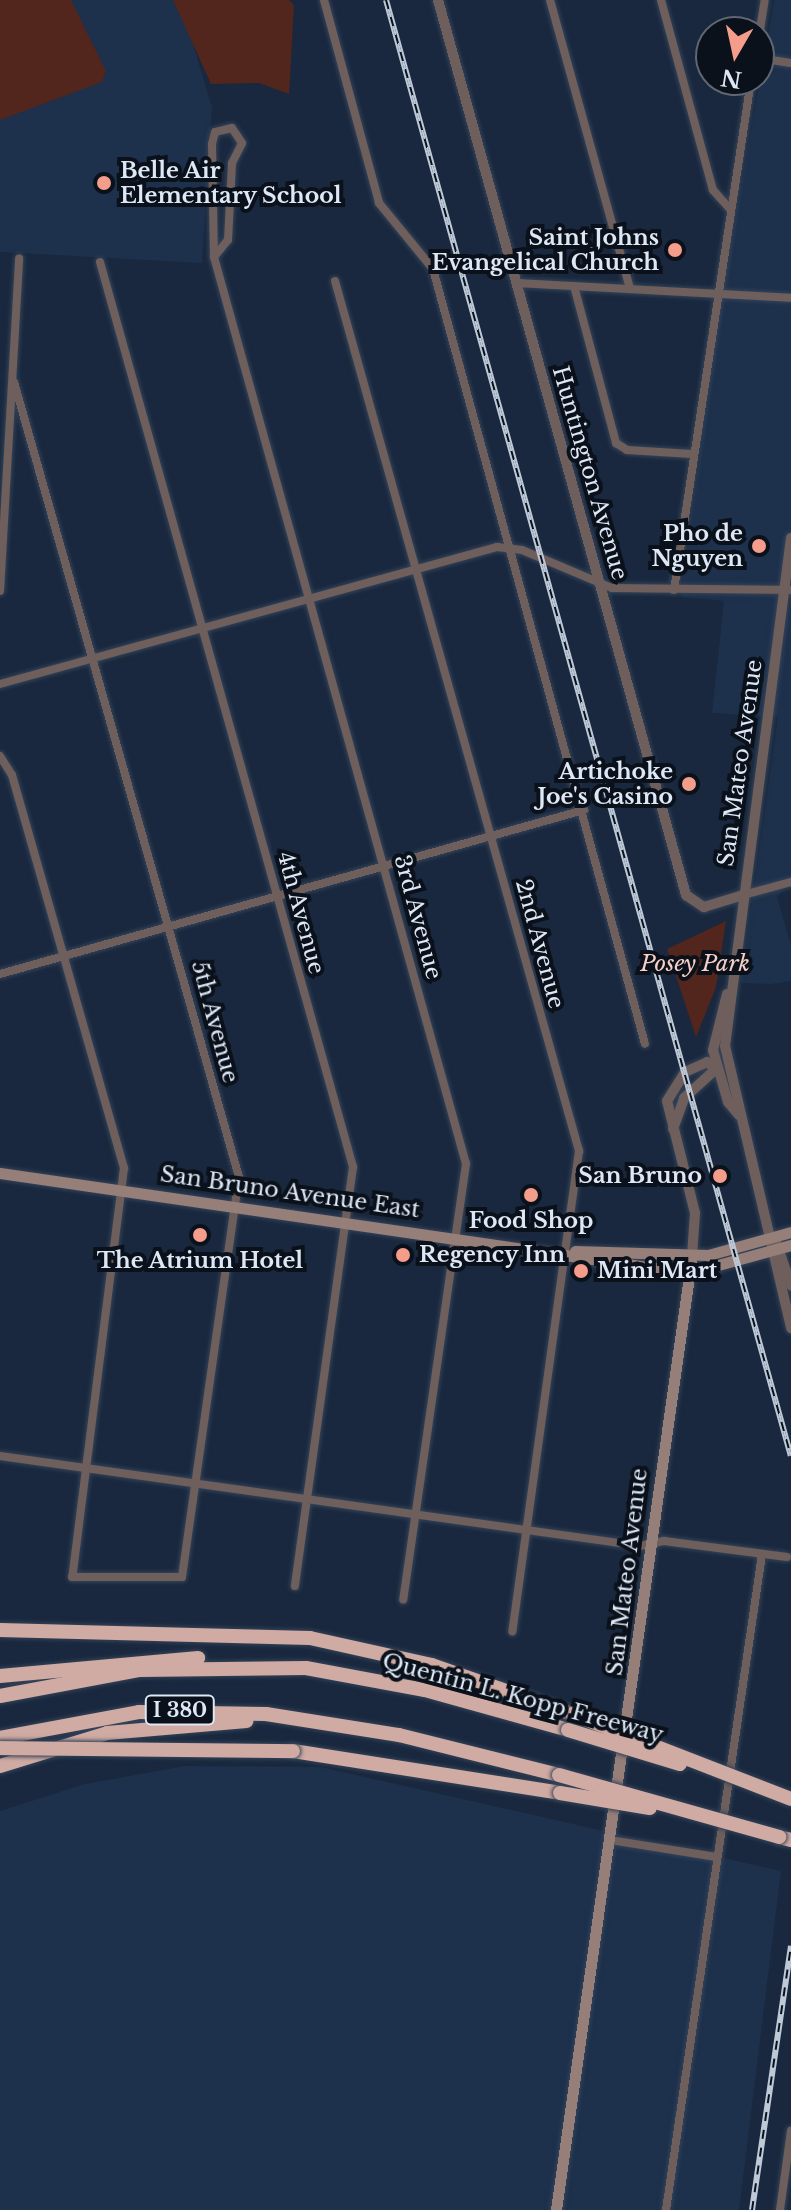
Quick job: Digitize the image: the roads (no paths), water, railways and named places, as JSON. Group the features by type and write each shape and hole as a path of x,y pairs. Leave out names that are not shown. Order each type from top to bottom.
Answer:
{"highway":[{"path":"0,1630 310,1638 418,1661 572,1714 791,1799"},
{"path":"0,1676 176,1657 306,1668"},
{"name":"Quentin L. Kopp Freeway","path":"0,1696 139,1670 306,1668 425,1690 568,1730 791,1799"},
{"name":"I 380","path":"0,1738 172,1710 361,1728 559,1775 785,1838"},
{"path":"0,1766 73,1740 172,1724 361,1728"},
{"path":"0,1748 293,1751 560,1793 785,1838"}],"main road":[{"name":"San Bruno Avenue East","path":"3,1172 566,1252 689,1273"},
{"name":"San Bruno Avenue East","path":"566,1252 692,1256 791,1232"},
{"path":"689,1273 780,1249"},
{"name":"San Mateo Avenue","path":"556,2210 610,1840 648,1544 692,1256"}],"street":[{"path":"324,0 379,203 433,269 584,810 645,1044"},
{"name":"Huntington Avenue","path":"438,0 686,895 704,907 743,895"},
{"path":"550,0 630,289"},
{"path":"661,0 713,190 730,209"},
{"path":"674,590 692,454 748,96"},
{"name":"3rd Avenue","path":"214,257 228,240 232,163 242,143 232,128 215,132 212,144 214,257 312,597 466,1164 403,1599"},
{"path":"0,591 19,259"},
{"name":"4th Avenue","path":"100,262 353,1167 295,1586"},
{"name":"2nd Avenue","path":"335,281 579,1151 512,1631"},
{"path":"516,283 791,298"},
{"path":"574,286 616,443 627,450 692,454"},
{"name":"5th Avenue","path":"14,382 97,658 239,1177 182,1577 72,1577 87,1468"},
{"name":"San Mateo Avenue","path":"692,1256 695,1213 666,1106 675,1081 707,1062 716,1066 730,1064 727,994 787,592 791,538"},
{"path":"0,684 415,568 509,547 600,583 674,590 787,592"},
{"path":"0,756 12,775 64,956 124,1189 87,1468"},
{"path":"0,974 584,810"},
{"path":"743,895 790,884"},
{"name":"San Mateo Avenue","path":"673,1131 684,1098 716,1066 719,1003 727,994"},
{"path":"730,1064 739,1115 772,1238 780,1249 791,1285"},
{"path":"716,1066 739,1115"},
{"path":"780,1249 791,1328"},
{"path":"0,1456 525,1529 787,1557"},
{"path":"666,2210 762,1554"},
{"path":"610,1840 716,1857"},
{"path":"780,2210 788,2173 791,2131"}],"railway":[{"path":"386,0 791,1456"},
{"path":"752,2210 791,1946"}],"place":[{"name":"Belle Air Elementary School","path":"104,183"},
{"name":"Saint Johns Evangelical Church","path":"675,250"},
{"name":"Pho de Nguyen","path":"759,546"},
{"name":"Artichoke Joe's Casino","path":"689,784"},
{"name":"San Bruno","path":"720,1176"},
{"name":"Food Shop","path":"531,1195"},
{"name":"The Atrium Hotel","path":"200,1235"},
{"name":"Regency Inn","path":"403,1255"},
{"name":"Mini Mart","path":"581,1271"}],"park label":[{"name":"Posey Park","path":"695,964"}]}
